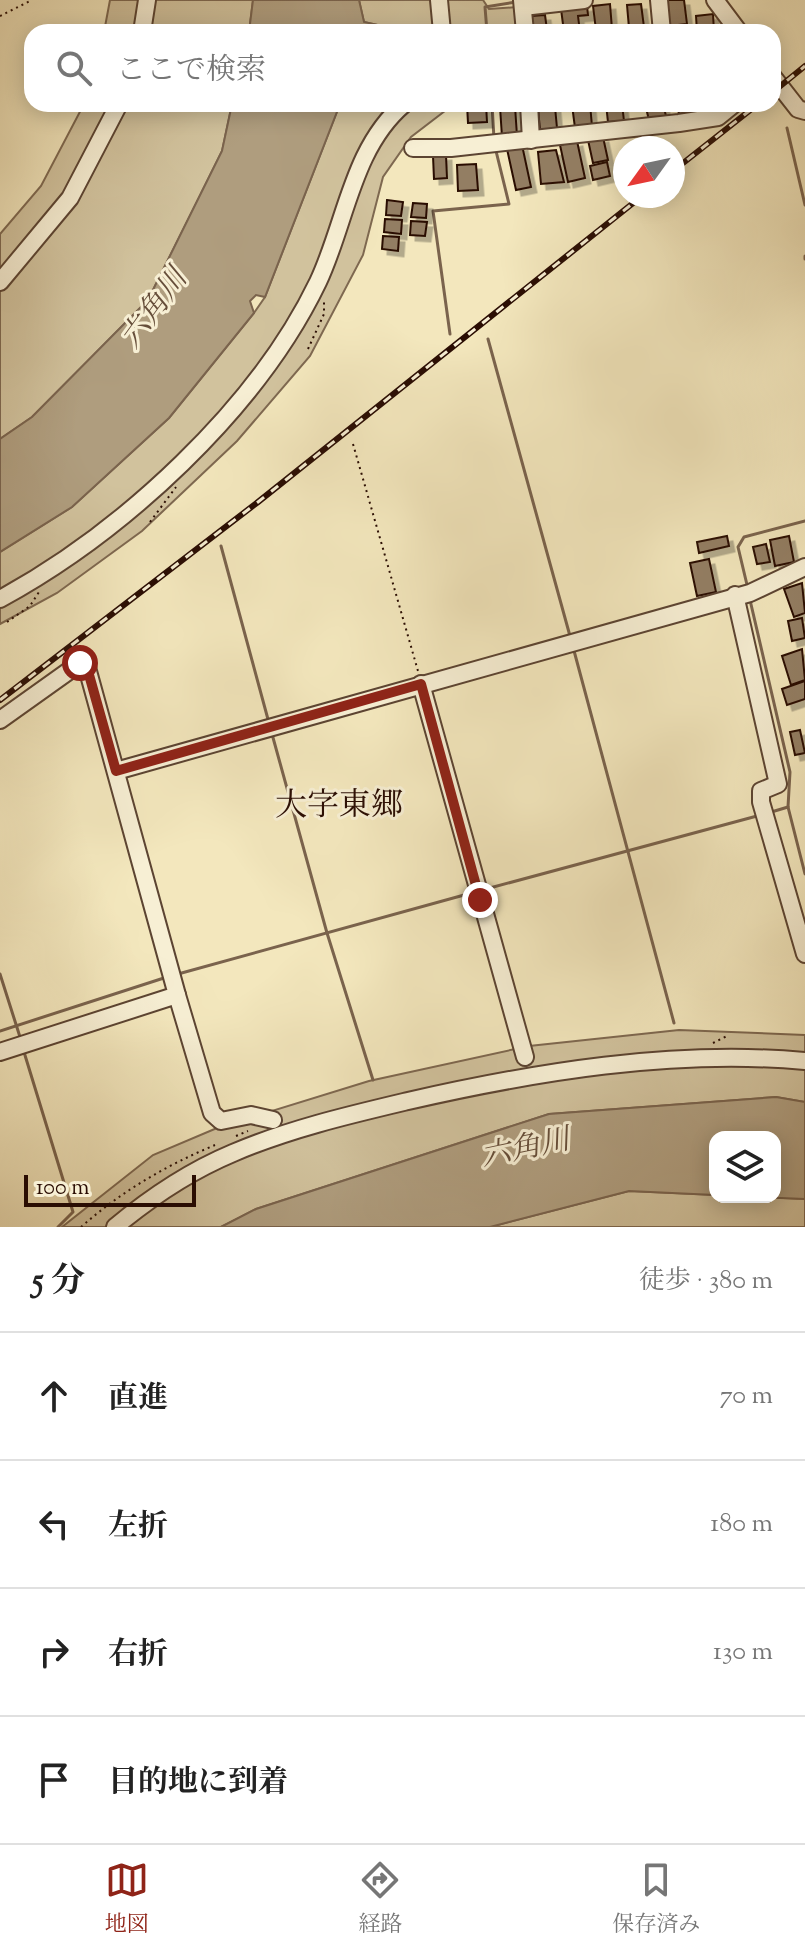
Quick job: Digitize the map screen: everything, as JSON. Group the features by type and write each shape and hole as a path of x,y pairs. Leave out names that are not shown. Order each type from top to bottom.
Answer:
{"street":[{"path":"143,24 147,0"},
{"path":"439,0 441,24"},
{"path":"524,24 523,3 584,0"},
{"path":"659,0 661,24"},
{"path":"715,0 733,24"},
{"path":"781,87 798,109 805,111"},
{"path":"0,282 70,198 115,112"},
{"path":"0,599 81,548 138,501 188,456 240,398 286,338 317,283 367,150 396,112"},
{"path":"529,112 531,140"},
{"path":"413,148 531,140 718,117 724,112"},
{"path":"116,771 742,594 805,567"},
{"path":"742,594 778,784 761,791 763,809 801,927 805,954"},
{"path":"0,720 80,663 86,664 212,1113 221,1121 251,1115 273,1120"},
{"path":"421,684 525,1057"},
{"path":"14,1048 176,991"},
{"path":"115,1227 177,1182 232,1153 350,1115 473,1086 585,1070 674,1060 805,1061"}],"path":[{"path":"0,16 32,0"},
{"path":"308,349 324,314 324,299"},
{"path":"353,444 421,684"}],"shaded area":[{"path":"110,0 253,0 250,24 106,24"},
{"path":"359,0 483,0 489,9 517,7 518,24 373,24 364,22"},
{"path":"80,112 230,112 222,151 148,300 32,417 0,439 0,234 41,186"},
{"path":"337,112 444,112 411,137 383,177 363,255 310,356 237,441 142,531 57,593 0,624 0,552 72,507 169,418 265,297"},
{"path":"679,1030 805,1035 805,1102 776,1097 549,1114 256,1209 221,1227 62,1227 153,1155 217,1128 369,1081 529,1046"},
{"path":"629,1191 709,1195 709,1203 781,1203 781,1198 805,1199 805,1227 490,1227"}],"water":[{"path":"253,0 359,0 364,22 373,24 250,24"},
{"name":"六角川","path":"230,112 337,112 265,297 256,295 250,301 254,313 169,418 72,507 0,552 0,439 32,417 148,300 222,151"},
{"name":"六角川","path":"776,1097 805,1102 805,1199 781,1198 781,1131 709,1131 709,1195 629,1191 490,1227 221,1227 256,1209 549,1114"}],"building":[{"path":"666,0 684,0 687,24 669,24"},
{"path":"610,4 612,24 595,24 593,6"},
{"path":"641,4 644,24 629,24 627,5"},
{"path":"587,6 588,15 578,16 579,24 563,24 561,9"},
{"path":"713,14 714,24 696,24 696,16"},
{"path":"545,15 546,24 532,24 531,16"},
{"path":"467,112 486,112 487,122 468,123"},
{"path":"500,112 515,112 517,136 502,137"},
{"path":"538,112 555,112 557,128 540,130"},
{"path":"573,112 591,112 592,126 575,128"},
{"path":"607,112 623,112 624,121 608,122"},
{"path":"647,112 665,112 666,116 649,120"},
{"path":"603,137 608,160 593,163 588,140"},
{"path":"577,141 585,178 568,182 560,145"},
{"path":"522,145 531,187 516,190 507,149"},
{"path":"556,150 564,182 541,184 538,152"},
{"path":"446,155 447,178 434,179 433,156"},
{"path":"607,162 610,176 593,180 590,166"},
{"path":"476,164 478,190 458,191 457,165"},
{"path":"387,200 403,202 401,216 386,215"},
{"path":"413,203 427,204 426,218 411,217"},
{"path":"385,219 402,220 401,234 384,232"},
{"path":"411,221 427,222 425,236 410,235"},
{"path":"383,236 399,237 398,251 382,249"},
{"path":"727,536 729,546 699,553 697,542"},
{"path":"789,536 794,562 775,566 770,540"},
{"path":"766,544 770,562 757,564 753,547"},
{"path":"709,559 716,592 697,596 690,563"},
{"path":"802,583 805,613 794,617 784,589"},
{"path":"802,618 805,638 792,641 788,621"},
{"path":"802,649 805,680 791,685 782,656"},
{"path":"805,681 805,699 787,705 782,689"},
{"path":"800,730 805,753 795,755 790,732"}],"waterway":[{"path":"486,24 485,7 516,2"},
{"path":"492,112 494,139"},
{"path":"787,128 805,205"},
{"path":"450,334 433,211 509,204 496,151"},
{"path":"488,339 570,636"},
{"path":"748,589 738,547 744,537 805,521"},
{"path":"221,546 269,723"},
{"path":"750,600 790,772 788,807 805,874"},
{"path":"573,647 674,1023"},
{"path":"272,734 327,933 373,1080"},
{"path":"768,813 788,807"},
{"path":"486,889 757,816"},
{"path":"178,974 475,892"},
{"path":"0,974 20,1037"},
{"path":"0,1031 167,977"},
{"path":"24,1052 73,1212 58,1227"}],"railway":[{"path":"781,86 805,66"},
{"path":"685,162 748,112"},
{"path":"0,700 258,502 627,208"}],"district":[{"name":"大字東郷","path":"339,804"}],"route":[{"path":"80,663 86,664 116,771 421,684 480,900"}]}
